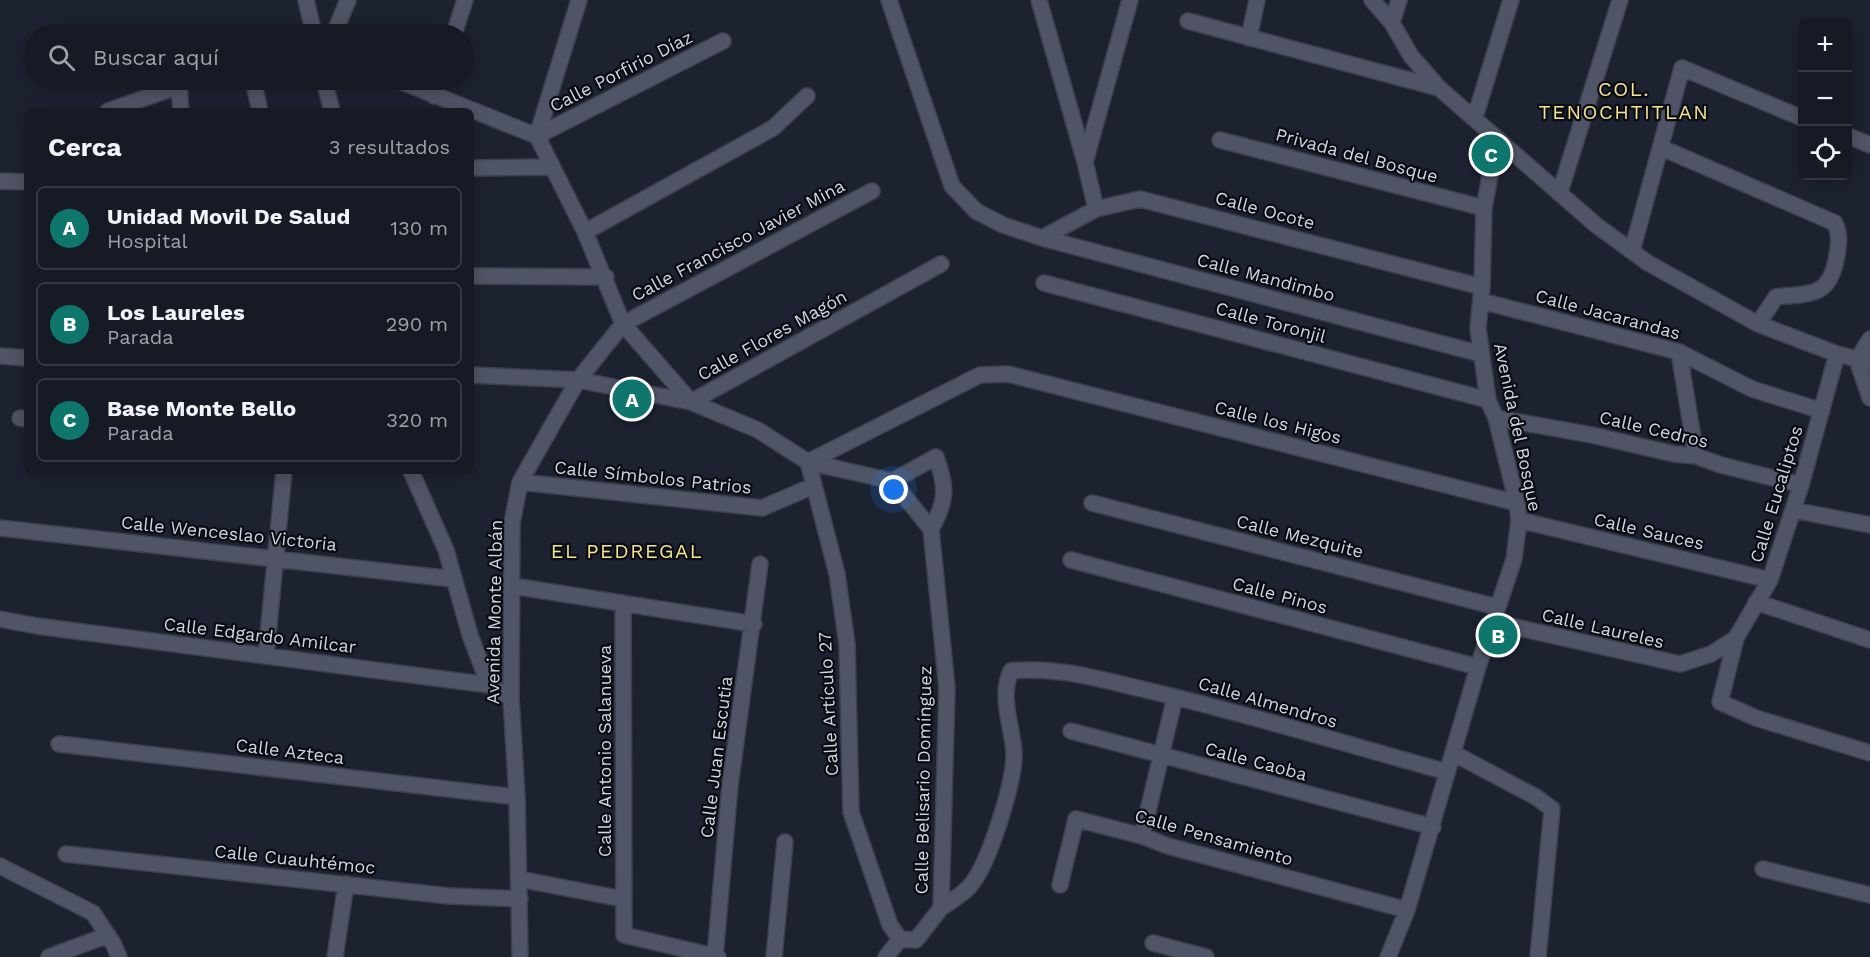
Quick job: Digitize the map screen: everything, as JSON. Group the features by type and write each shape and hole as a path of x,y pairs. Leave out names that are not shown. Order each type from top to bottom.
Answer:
{"street":[{"path":"306,0 312,24"},
{"path":"338,24 348,0"},
{"path":"457,24 465,0"},
{"path":"579,0 537,136 606,277 623,324 691,402 758,430 808,462 892,481 931,529 942,510 945,482 936,458 892,481"},
{"name":"Calle Mandimbo","path":"889,0 952,186 976,211 1003,225 1042,238 1481,354"},
{"path":"1039,0 1096,209"},
{"path":"1085,162 1130,0"},
{"path":"1249,39 1257,0"},
{"path":"1372,0 1392,23 1411,56 1439,88 1475,117 1596,225 1632,251 1758,324 1837,354 1864,361"},
{"path":"1392,23 1399,0"},
{"path":"1475,117 1511,0"},
{"path":"1560,192 1620,0"},
{"path":"1188,21 1439,88"},
{"name":"Calle Porfirio Díaz","path":"537,136 723,41"},
{"path":"1632,251 1682,68 1798,111"},
{"path":"117,108 168,90"},
{"path":"179,90 182,108"},
{"path":"255,90 259,108"},
{"path":"327,90 331,108"},
{"path":"420,90 465,108"},
{"path":"434,96 436,90"},
{"path":"585,232 773,128 807,96"},
{"path":"474,112 537,136"},
{"name":"Avenida del Bosque","path":"1388,957 1407,910 1478,667 1514,559 1519,520 1517,503 1496,418 1488,400 1478,328 1482,294 1484,208 1497,138"},
{"path":"1852,138 1870,145"},
{"name":"Privada del Bosque","path":"1220,140 1484,208"},
{"path":"1662,148 1836,223 1840,235 1833,277 1817,292 1776,297 1758,324"},
{"path":"474,168 551,167"},
{"path":"0,181 24,182"},
{"name":"Calle Francisco Javier Mina","path":"623,324 872,191"},
{"name":"Calle Ocote","path":"1042,238 1096,209 1140,199 1158,201 1482,294"},
{"name":"Calle Flores Magón","path":"474,375 578,380 691,402 941,264"},
{"path":"474,276 606,277"},
{"name":"Calle Toronjil","path":"1044,283 1488,400"},
{"name":"Calle Jacarandas","path":"1482,294 1679,352 1752,389 1822,411"},
{"name":"Avenida Monte Albán","path":"520,957 517,797 511,698 512,523 520,482 578,380 623,324"},
{"path":"1870,339 1864,361 1870,398"},
{"path":"1679,352 1696,456"},
{"name":"Calle Eucaliptos","path":"1736,638 1770,580 1801,485 1837,354"},
{"path":"0,356 24,358"},
{"name":"Calle los Higos","path":"808,462 980,375 1008,374 1517,503"},
{"name":"Calle Cedros","path":"1496,418 1592,435 1674,454 1696,456 1721,465 1801,485"},
{"name":"Calle Artículo 27","path":"808,462 837,574 847,644 852,812 890,925 900,939"},
{"path":"266,655 284,474"},
{"path":"412,474 446,550 470,635 489,685"},
{"name":"Calle Símbolos Patrios","path":"520,482 762,508 813,486"},
{"name":"Calle Mezquite","path":"1092,503 1495,615"},
{"path":"1793,510 1870,525"},
{"name":"Calle Sauces","path":"1519,520 1770,580"},
{"name":"Calle Wenceslao Victoria","path":"0,528 275,557 453,579"},
{"name":"Calle Belisario Domínguez","path":"900,939 916,940 941,908 947,688 931,529"},
{"name":"Calle Pinos","path":"1071,560 1478,667"},
{"name":"Calle Juan Escutia","path":"716,957 730,786 754,624 760,564"},
{"path":"513,586 754,624"},
{"path":"1756,602 1870,640"},
{"name":"Calle Antonio Salanueva","path":"623,603 624,935 716,957"},
{"name":"Calle Laureles","path":"1495,615 1654,660 1680,664 1711,654 1736,638"},
{"name":"Calle Edgardo Amilcar","path":"0,619 37,626 489,685 511,698"},
{"path":"1736,638 1720,702 1756,718 1870,753"},
{"name":"Calle Almendros","path":"941,908 970,887 983,868 1009,787 1014,753 1005,684 1011,671 1029,669 1078,674 1175,697 1447,772"},
{"path":"1142,836 1175,697"},
{"name":"Calle Caoba","path":"1071,731 1433,826"},
{"name":"Calle Azteca","path":"59,744 517,797"},
{"path":"1453,753 1536,796 1552,809 1538,957"},
{"name":"Calle Pensamiento","path":"1060,885 1076,819 1407,910"},
{"path":"774,957 785,842"},
{"name":"Calle Cuauhtémoc","path":"66,854 449,896 520,898"},
{"path":"0,866 93,914 108,935 118,957"},
{"path":"1763,869 1870,895"},
{"path":"519,879 623,899"},
{"path":"335,957 346,884"},
{"path":"50,957 108,935"},
{"path":"886,957 900,939"},
{"path":"1153,943 1206,957"}],"place":[{"name":"Base Monte Bello","path":"1491,154"},
{"name":"Unidad Movil De Salud","path":"632,399"},
{"name":"Los Laureles","path":"1498,635"}],"district":[{"name":"COL. TENOCHTITLAN","path":"1624,100"},
{"name":"EL PEDREGAL","path":"627,551"}]}
